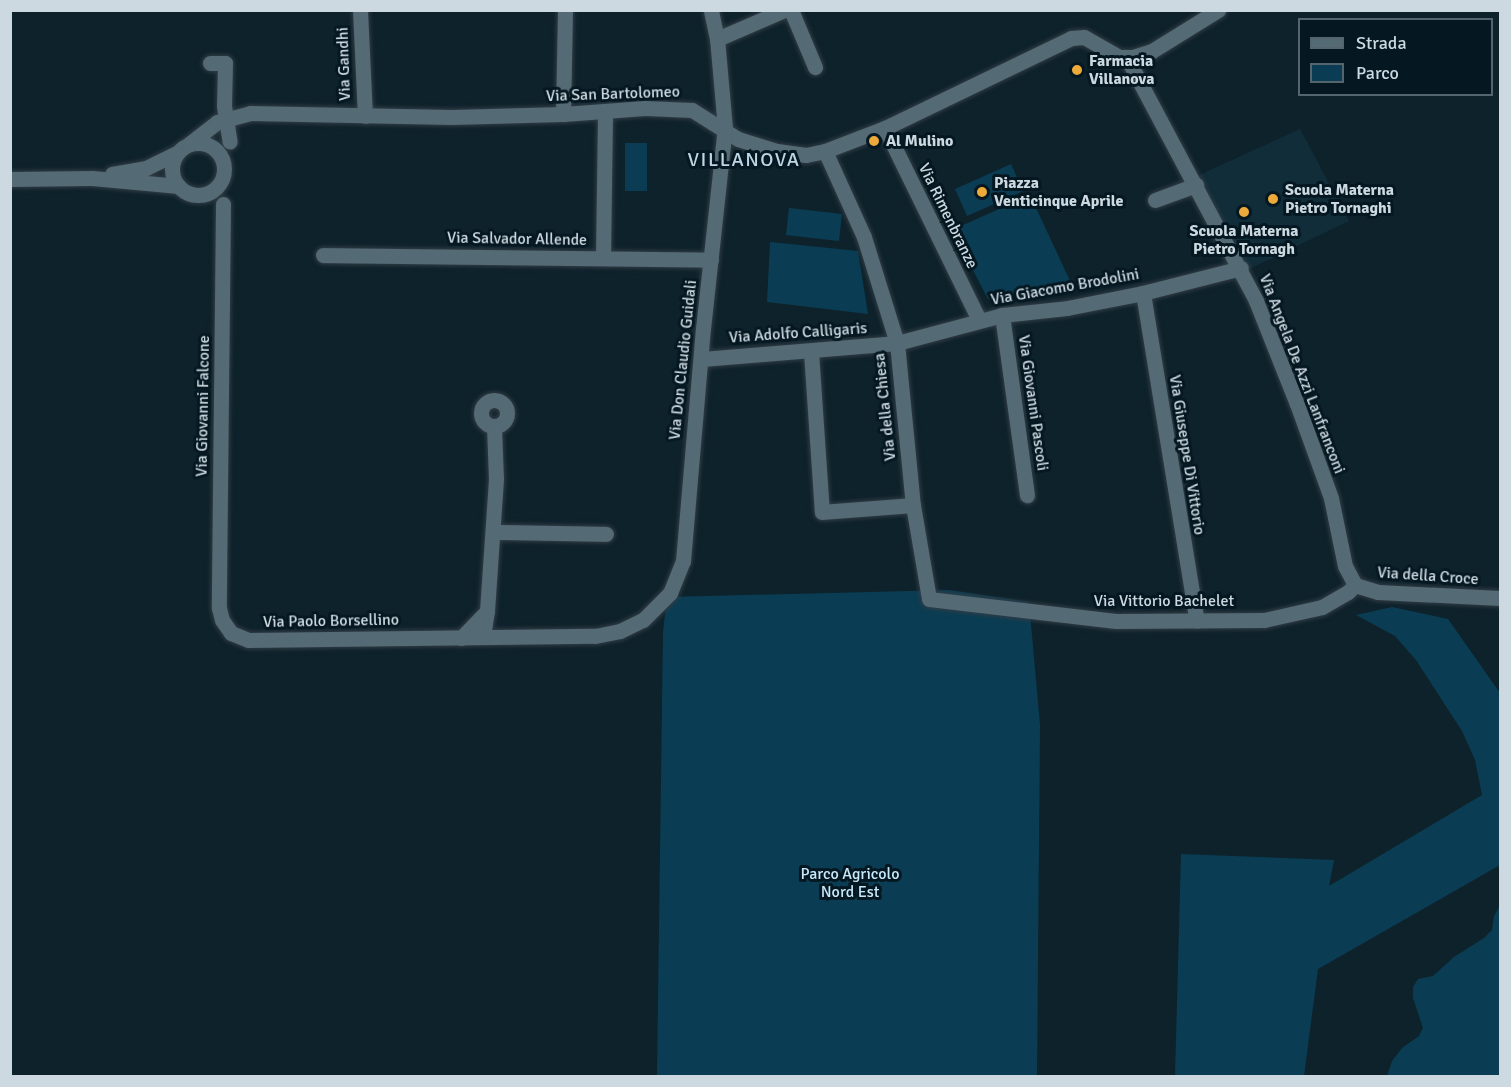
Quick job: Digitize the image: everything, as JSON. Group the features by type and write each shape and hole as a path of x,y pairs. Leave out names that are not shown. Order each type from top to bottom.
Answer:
{"street":[{"name":"Via Gandhi","path":"360,10 364,116"},
{"path":"563,114 565,10"},
{"name":"Via Don Claudio Guidali","path":"670,593 683,561 725,128 717,39 711,10"},
{"path":"717,39 784,10"},
{"path":"791,10 815,67"},
{"path":"1127,58 1152,51 1218,10"},
{"name":"Via San Bartolomeo","path":"92,178 146,168 183,149 227,117 250,113 364,116 563,114 645,108 692,110 725,128 738,139 777,151 806,155 825,151 885,128 1075,37 1084,37 1111,53 1127,58"},
{"name":"Via Angela De Azzi Lanfranconi","path":"1127,58 1240,268 1298,404 1331,498 1345,566 1354,585"},
{"path":"208,192 219,183 230,142 224,103 225,63 210,63"},
{"path":"603,258 605,111"},
{"name":"Via San Bartolomeo","path":"230,142 246,124 275,114"},
{"name":"Via Rimenbranze","path":"885,128 980,320"},
{"path":"179,186 172,170 183,149 201,143 213,148 224,169"},
{"name":"Via della Chiesa","path":"825,151 864,237 897,343 913,505 929,599"},
{"name":"Via Giovanni Falcone","path":"219,608 224,169"},
{"path":"10,179 92,178 179,186 193,194 208,192 218,195 224,204"},
{"path":"1155,200 1196,185"},
{"name":"Via Salvador Allende","path":"323,255 711,260"},
{"name":"Via Giacomo Brodolini","path":"897,343 1002,315 1067,308 1143,293 1240,268"},
{"name":"Via Giuseppe Di Vittorio","path":"1143,293 1197,621"},
{"name":"Via Giovanni Pascoli","path":"1002,315 1027,495"},
{"name":"Via Adolfo Calligaris","path":"702,358 811,352 897,343"},
{"path":"811,352 822,512 913,505"},
{"path":"483,638 494,532 494,426"},
{"path":"494,532 606,534"},
{"name":"Via della Croce","path":"1354,585 1378,592 1500,598"},
{"name":"Via Vittorio Bachelet","path":"929,599 1106,621 1264,620 1301,613 1331,603 1354,585"},
{"name":"Via Paolo Borsellino","path":"219,608 222,620 231,633 248,640 595,636 620,631 643,620 670,593"},
{"path":"461,638 487,611"}],"shaded area":[{"name":"Scuola Materna Pietro Tornaghi","path":"1300,129 1349,221 1245,271 1197,176"}],"green space":[{"path":"625,143 647,143 647,191 625,191"},
{"path":"1011,164 1023,191 967,216 955,189"},
{"path":"1030,195 1071,283 988,299 952,230"},
{"path":"789,208 842,214 839,241 786,235"},
{"path":"770,242 858,251 868,314 767,302"},
{"name":"Parco Agricolo Nord Est","path":"949,590 1029,602 1040,725 1037,1076 657,1076 663,632 667,597"},
{"path":"1392,607 1448,619 1500,693 1500,865 1318,969 1304,1076 1175,1076 1181,854 1334,860 1329,886 1482,795 1475,760 1462,731 1416,660 1395,636 1356,615"},
{"path":"1500,905 1500,1076 1387,1076 1392,1061 1402,1048 1419,1036 1423,1028 1413,998 1413,987 1418,979 1433,976 1454,957 1484,938 1492,930 1494,916"}],"place":[{"name":"Farmacia Villanova","path":"1077,70"},
{"name":"Al Mulino","path":"874,141"},
{"name":"Piazza Venticinque Aprile","path":"982,192"},
{"name":"Scuola Materna Pietro Tornaghi","path":"1273,199"},
{"name":"Scuola Materna Pietro Tornagh","path":"1244,212"}],"district":[{"name":"VILLANOVA","path":"744,159"}]}
